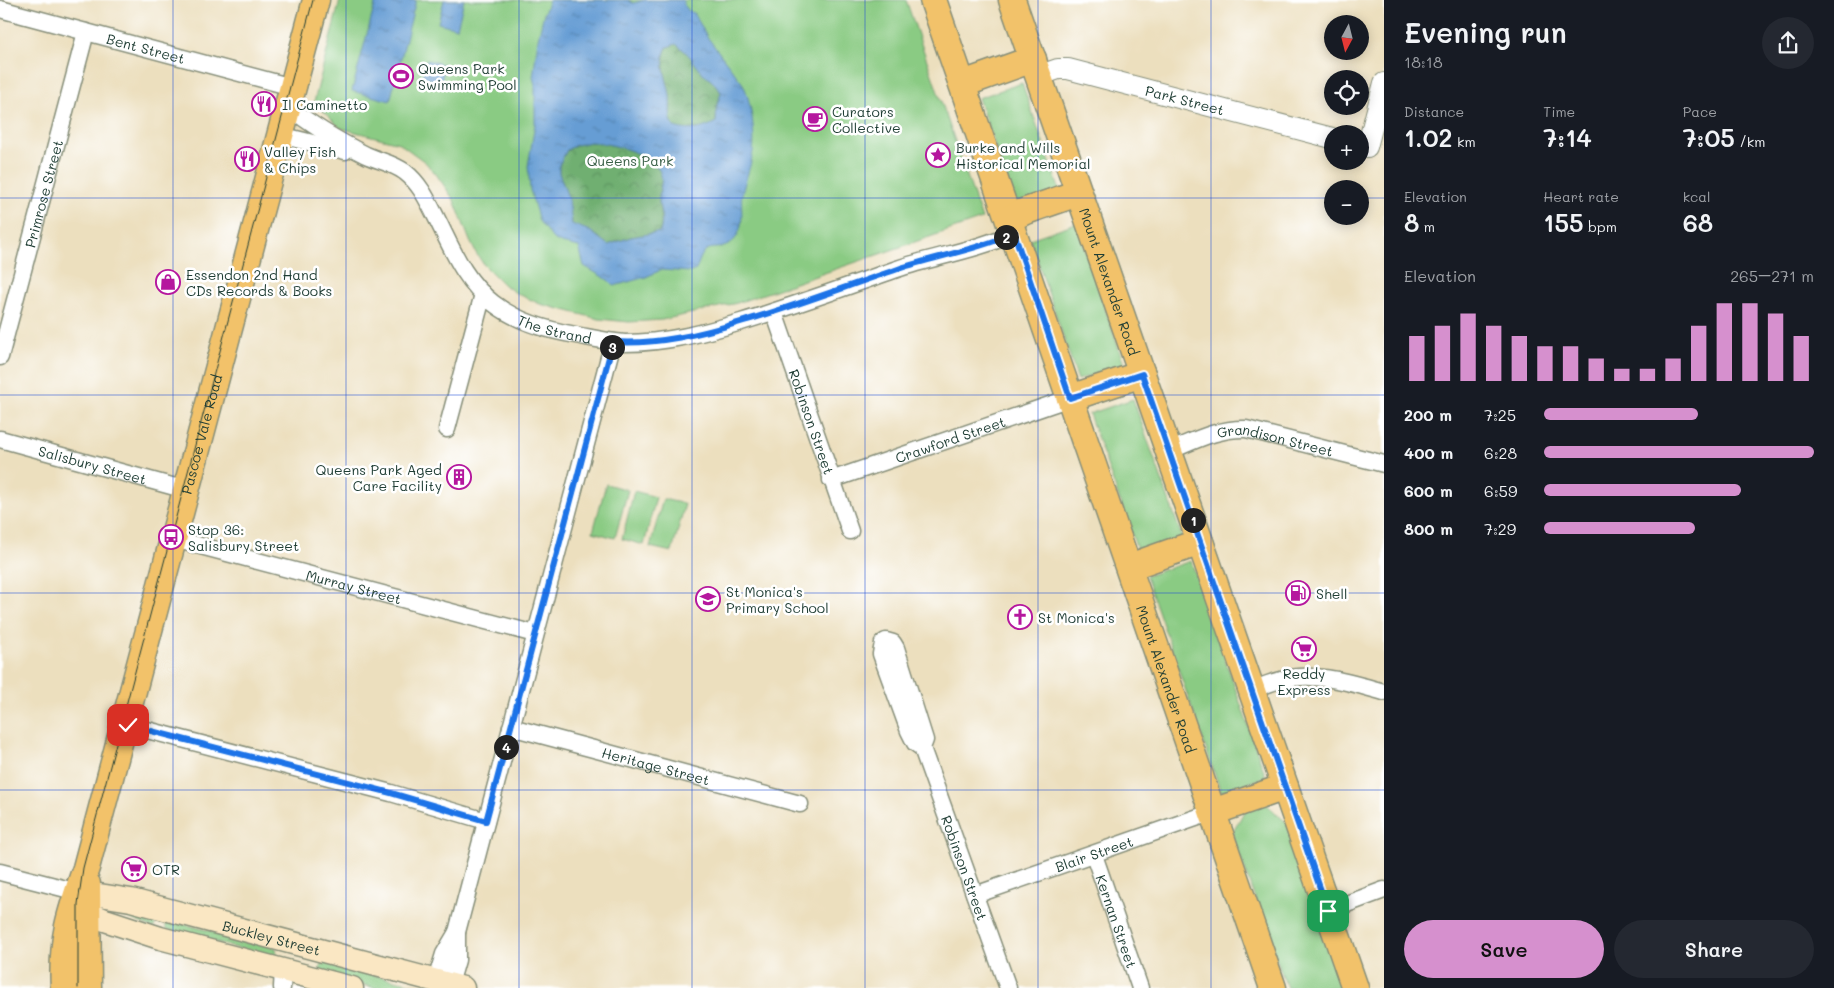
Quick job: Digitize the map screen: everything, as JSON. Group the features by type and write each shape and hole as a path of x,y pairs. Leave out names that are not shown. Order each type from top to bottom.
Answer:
{"main road":[{"name":"Pascoe Vale Road","path":"64,988 63,952 65,934 85,892 124,724 316,0"},
{"name":"Mount Alexander Road","path":"933,0 1273,988"},
{"name":"Mount Alexander Road","path":"1012,0 1354,988"},
{"path":"963,84 1036,68"},
{"path":"1012,226 1023,212 1080,199"},
{"path":"1070,398 1142,374"},
{"path":"1129,567 1200,542"},
{"path":"1213,812 1285,787"},
{"name":"Pascoe Vale Road","path":"85,892 88,988"},
{"name":"Buckley Street","path":"85,892 126,899 316,949 446,986"},
{"name":"Buckley Street","path":"85,892 105,920 282,979 352,988"},
{"path":"160,938 161,909"},
{"path":"282,979 290,943"},
{"path":"304,982 316,949"}],"street":[{"name":"Bent Street","path":"0,9 86,32 290,96"},
{"name":"Primrose Street","path":"0,357 86,32"},
{"name":"Park Street","path":"1036,68 1068,69 1324,136"},
{"path":"1370,148 1384,83"},
{"name":"The Strand","path":"290,96 319,129 369,156 404,171 417,183 468,278 483,294 504,311 520,319 560,332 613,342 640,342 677,338 726,327 922,261 984,244 1012,226"},
{"name":"The Strand","path":"280,135 369,156"},
{"path":"447,430 483,294"},
{"name":"Robinson Street","path":"774,312 850,530"},
{"path":"446,986 444,954 457,932 613,342"},
{"name":"Crawford Street","path":"831,480 1070,398"},
{"name":"Grandison Street","path":"1169,451 1220,431 1233,428 1246,429 1384,464"},
{"name":"Salisbury Street","path":"0,439 186,490"},
{"name":"Murray Street","path":"174,539 535,634"},
{"name":"Robinson Street","path":"922,748 925,740 896,648 893,643 886,641 883,643 881,654 909,731 915,743 922,748 1008,988"},
{"path":"1251,690 1281,680 1310,677 1336,679 1384,692"},
{"path":"124,724 391,793 486,821"},
{"name":"Heritage Street","path":"511,727 800,804"},
{"name":"Blair Street","path":"974,895 1213,812"},
{"name":"Kernan Street","path":"1094,854 1140,988"},
{"name":"Buckley Street","path":"0,872 85,892"},
{"path":"1328,911 1384,890"}],"green space":[{"name":"Queens Park","path":"340,0 906,0 982,219 737,303 662,320 629,322 599,319 540,304 504,285 484,265 470,241 454,200 425,162 399,143 340,128 314,102"},
{"path":"676,44 690,55 703,74 717,85 721,93 717,105 716,122 706,127 685,129 674,127 672,123 664,59 667,47"},
{"path":"1022,83 1060,191 1016,206 978,98"},
{"path":"590,142 608,144 631,151 641,155 657,167 661,175 659,198 660,232 631,237 608,245 590,231 572,225 569,200 559,173 559,165 567,150 576,145"},
{"path":"1076,223 1124,364 1078,380 1030,239"},
{"path":"1133,399 1182,537 1138,552 1089,414"},
{"path":"606,484 628,490 615,538 593,532"},
{"path":"634,491 656,497 644,545 622,539"},
{"path":"663,499 685,504 672,552 650,547"},
{"path":"1191,561 1266,777 1221,792 1146,576"},
{"path":"1266,804 1287,823 1341,988 1287,988 1232,834 1245,810"},
{"path":"104,906 153,914 155,926 153,928"},
{"path":"168,920 276,948 277,955 274,958 166,929 166,922"},
{"path":"322,962 427,988 375,988 324,974 320,970"}],"water":[{"path":"376,0 416,0 390,101 352,91"},
{"path":"444,0 464,0 457,28 438,23"},
{"path":"549,0 628,0 633,3 645,0 683,0 684,5 689,11 694,13 708,38 743,84 750,108 754,145 742,194 740,228 735,239 727,246 704,252 696,270 691,272 661,270 646,277 614,286 608,280 584,266 579,247 553,239 539,221 530,190 528,166 535,124 535,85 533,77 538,39","holes":["676,44 688,54 721,93 717,105 716,122 706,127 685,129 674,127 672,123 670,96 663,59 667,47","590,142 608,144 631,151 641,155 657,167 661,175 659,198 662,220 660,232 631,237 608,245 590,231 572,224 569,200 559,173 559,165 567,150 576,145"]},
{"path":"427,60 445,65 441,82 422,77"}],"tram line":[{"path":"78,988 78,904 83,868 313,0"}],"place":[{"name":"Queens Park Swimming Pool","path":"401,76"},
{"name":"Il Caminetto","path":"264,104"},
{"name":"Curators Collective","path":"815,119"},
{"name":"Burke and Wills Historical Memorial","path":"938,155"},
{"name":"Valley Fish & Chips","path":"247,159"},
{"name":"Essendon 2nd Hand CDs Records & Books","path":"168,282"},
{"name":"Queens Park Aged Care Facility","path":"459,477"},
{"name":"Stop 36: Salisbury Street","path":"171,537"},
{"name":"Shell","path":"1298,593"},
{"name":"St Monica's Primary School","path":"708,599"},
{"name":"St Monica's","path":"1020,617"},
{"name":"Reddy Express","path":"1304,649"},
{"name":"OTR","path":"134,869"}],"route":[{"path":"128,725 391,793 486,821 613,342 659,341 726,327 922,261 993,242 1014,233 1070,398 1142,374 1328,911"}]}
